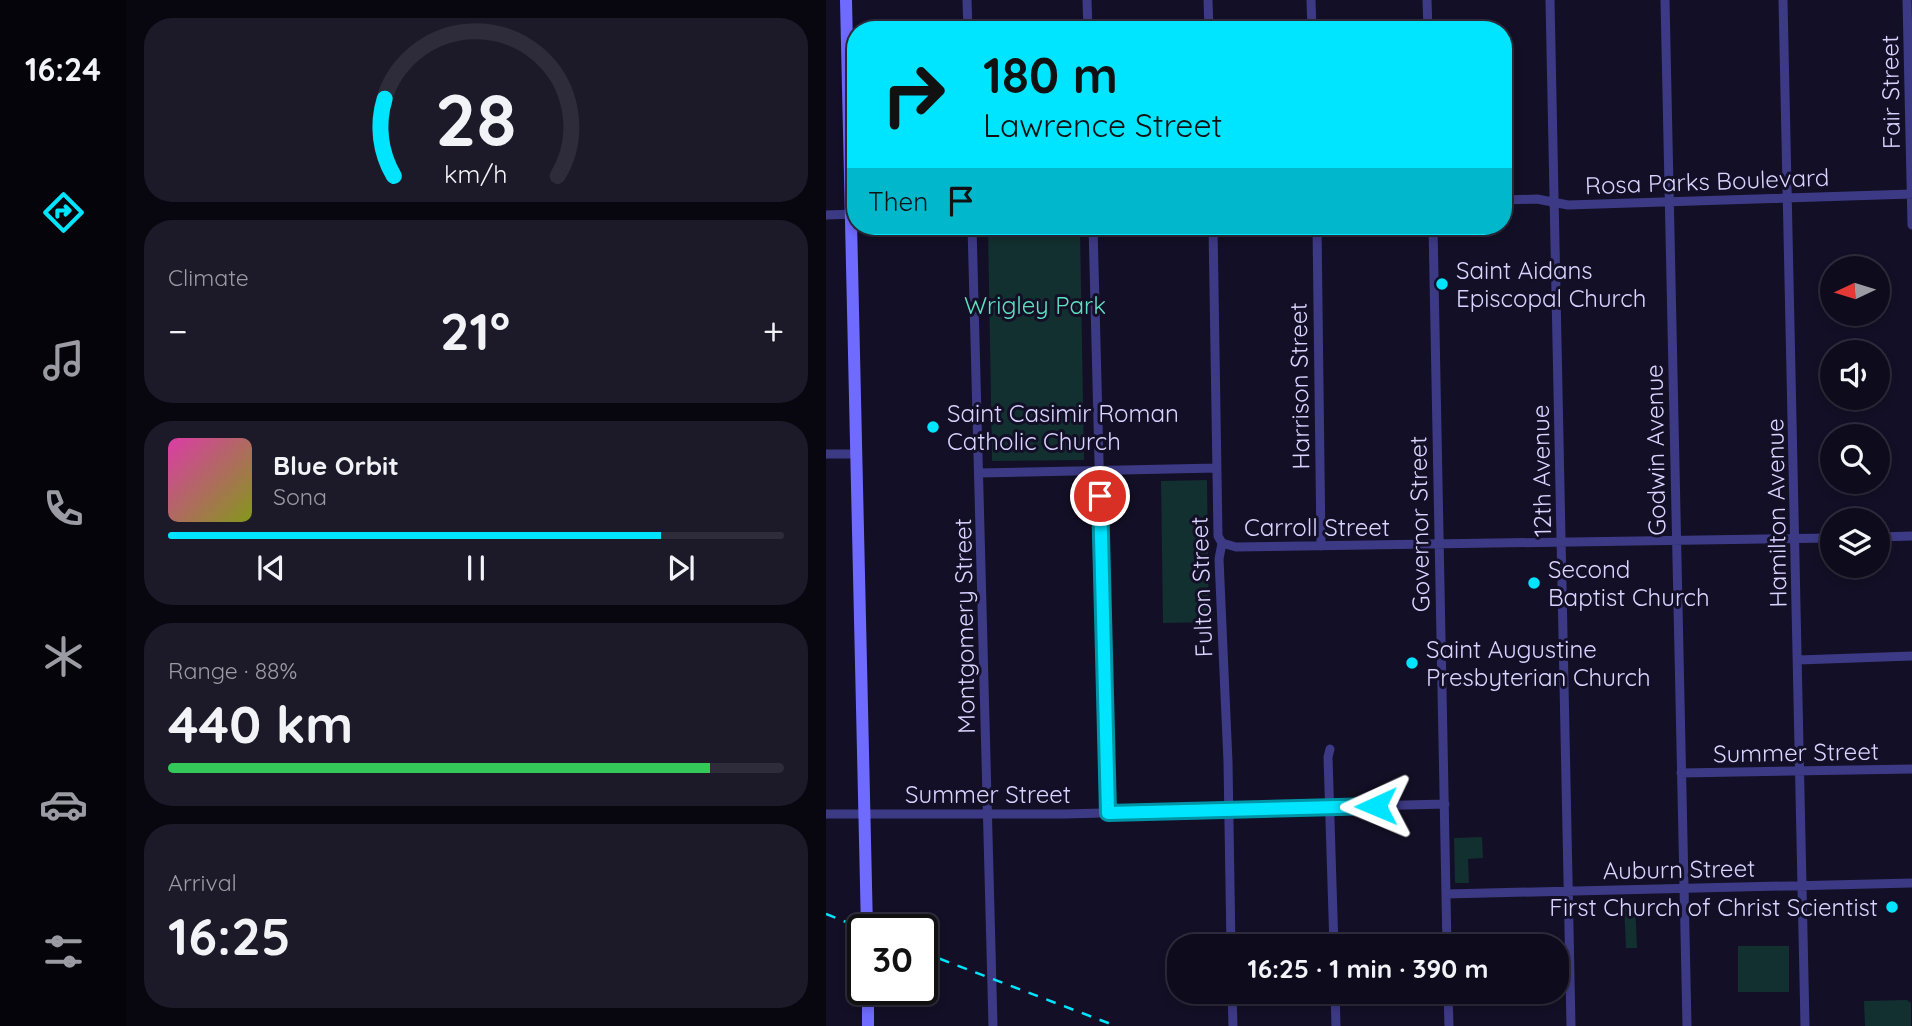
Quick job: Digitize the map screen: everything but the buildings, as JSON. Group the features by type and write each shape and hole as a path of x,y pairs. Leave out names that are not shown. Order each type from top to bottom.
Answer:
{"main road":[{"path":"846,0 847,31"},
{"path":"853,235 867,914"},
{"path":"868,1005 868,1026"}],"street":[{"path":"967,0 968,21"},
{"path":"1087,0 1088,21"},
{"path":"1208,0 1209,21"},
{"path":"1311,0 1312,21"},
{"path":"1427,0 1428,21"},
{"name":"12th Avenue","path":"1550,0 1571,1026"},
{"name":"Godwin Avenue","path":"1665,0 1687,1026"},
{"name":"Hamilton Avenue","path":"1783,0 1805,1026"},
{"name":"Fair Street","path":"1907,0 1912,225"},
{"name":"Rosa Parks Boulevard","path":"1512,200 1537,199 1569,205 1912,194"},
{"path":"826,215 847,214"},
{"name":"Montgomery Street","path":"972,235 993,1026"},
{"path":"1093,235 1108,813"},
{"name":"Fulton Street","path":"1213,235 1218,536 1222,543 1219,559 1229,809 1231,934"},
{"name":"Harrison Street","path":"1317,235 1321,546"},
{"name":"Governor Street","path":"1433,235 1447,934"},
{"path":"826,454 857,454"},
{"path":"979,473 1217,468"},
{"path":"1890,537 1912,536"},
{"name":"Carroll Street","path":"1222,543 1236,547 1820,538"},
{"path":"1798,660 1912,656"},
{"path":"1330,749 1328,757 1334,934"},
{"name":"Summer Street","path":"1681,773 1912,769"},
{"name":"Summer Street","path":"826,814 1108,813 1445,804"},
{"name":"Auburn Street","path":"1446,894 1912,883"},
{"path":"1232,1004 1233,1026"},
{"path":"1335,1004 1336,1026"},
{"path":"1448,1004 1449,1026"}],"green space":[{"name":"Wrigley Park","path":"988,235 1080,235 1084,460 992,461"},
{"path":"1207,480 1209,622 1163,623 1161,481"},
{"path":"1482,837 1483,858 1468,859 1469,883 1455,883 1454,838"},
{"path":"1635,902 1637,948 1626,948 1624,903"},
{"path":"1738,946 1789,946 1789,992 1738,992"},
{"path":"1907,1000 1911,1003 1911,1026 1865,1026 1864,1001"}],"railway":[{"path":"826,914 847,922"},
{"path":"938,958 1116,1026"}],"place":[{"name":"Saint Aidans Episcopal Church","path":"1442,284"},
{"name":"Saint Casimir Roman Catholic Church","path":"933,427"},
{"name":"Second Baptist Church","path":"1534,583"},
{"name":"Saint Augustine Presbyterian Church","path":"1412,663"},
{"name":"First Church of Christ Scientist","path":"1892,907"}],"route":[{"path":"1100,496 1108,813 1376,806"}]}
